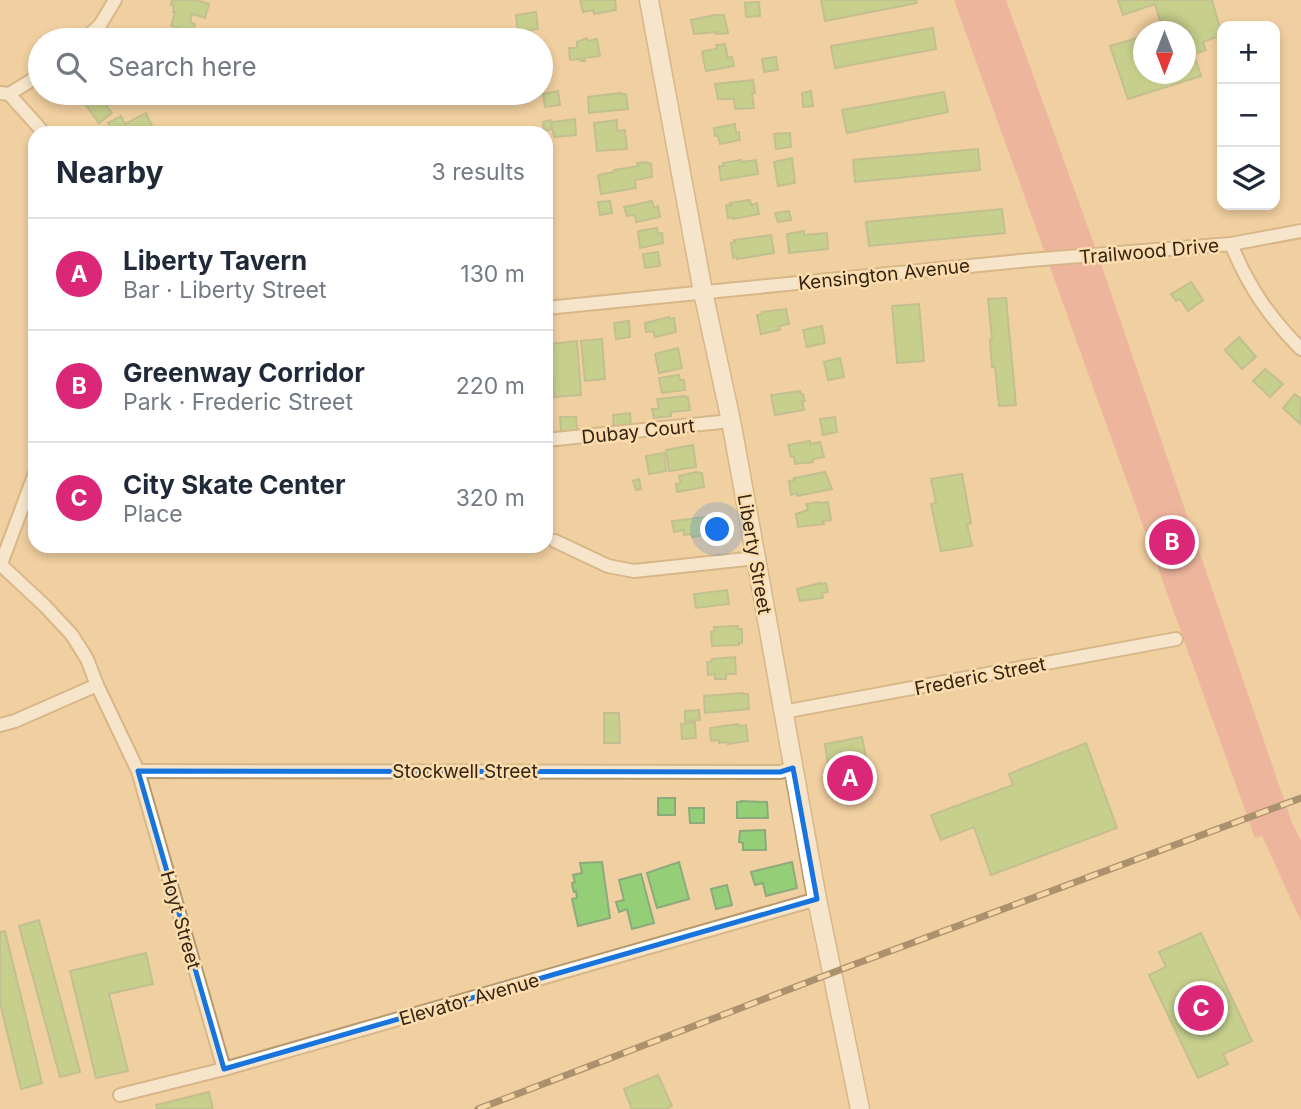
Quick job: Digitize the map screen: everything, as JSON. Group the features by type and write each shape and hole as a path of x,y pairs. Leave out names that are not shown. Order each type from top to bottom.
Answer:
{"street":[{"path":"97,28 115,0"},
{"name":"Liberty Street","path":"649,0 703,292 731,421 817,898 860,1109"},
{"path":"28,81 4,93 37,126"},
{"path":"1231,244 1301,231"},
{"name":"Trailwood Drive","path":"1066,258 1231,244 1244,276 1277,325 1301,349"},
{"name":"Kensington Avenue","path":"553,307 1066,258"},
{"name":"Dubay Court","path":"553,439 731,421"},
{"path":"1,564 28,492"},
{"path":"555,541 608,566 634,571 756,558"},
{"name":"Hoyt Street","path":"1,564 72,635 87,659 138,771 225,1069"},
{"name":"Frederic Street","path":"783,712 1176,639"},
{"path":"0,725 97,685"},
{"name":"Stockwell Street","path":"138,771 780,772 793,768"},
{"name":"Elevator Avenue","path":"120,1095 225,1069 817,898"}],"highlighted area":[{"path":"793,768 817,899 224,1069 138,771 780,772"}],"shaded area":[{"path":"954,0 1006,0 1098,255 1292,823 1301,841 1301,921 1262,836 1255,838"}],"building":[{"path":"172,0 196,0 209,4 205,18 192,14 190,22 195,24 194,28 171,26 175,12 174,6 171,5"},
{"path":"580,0 615,0 616,10 594,14 593,10 583,12"},
{"path":"821,0 916,0 917,3 825,21"},
{"path":"1118,0 1212,0 1218,21 1217,37 1203,42 1206,50 1196,53 1196,21 1160,21 1155,4 1123,15"},
{"path":"759,2 760,16 746,17 745,3"},
{"path":"536,12 538,28 518,28 516,15"},
{"path":"724,15 728,33 694,34 691,20"},
{"path":"933,28 936,49 835,68 831,46"},
{"path":"587,38 588,41 597,39 600,56 584,58 585,61 570,60 569,48 577,48 577,42"},
{"path":"1133,39 1133,84 1176,84 1128,99 1110,46"},
{"path":"725,44 728,58 732,57 734,66 706,71 703,51 717,49 716,45"},
{"path":"776,57 778,70 764,72 762,59"},
{"path":"1196,60 1201,76 1196,78"},
{"path":"753,80 754,108 735,109 734,99 718,99 715,84"},
{"path":"558,91 560,105 545,107 553,105 553,92"},
{"path":"811,91 813,106 803,107 802,93"},
{"path":"944,92 948,112 847,133 842,110"},
{"path":"626,94 628,109 589,113 588,97"},
{"path":"86,105 106,105 112,113 99,123"},
{"path":"146,113 152,126 110,126 108,123 121,116 125,124"},
{"path":"575,119 576,135 554,137 551,122"},
{"path":"551,120 552,126 543,126 543,122"},
{"path":"617,120 617,131 625,130 627,149 597,151 594,123"},
{"path":"735,124 740,140 720,144 714,128"},
{"path":"790,133 791,147 776,149 774,134"},
{"path":"978,149 980,170 855,182 853,160"},
{"path":"792,158 795,183 778,186 774,162"},
{"path":"741,160 756,160 758,174 721,180 719,166"},
{"path":"646,162 651,164 652,177 635,180 636,188 601,194 598,175"},
{"path":"750,200 751,205 757,203 759,214 728,218 726,205"},
{"path":"610,201 612,213 600,215 598,202"},
{"path":"652,201 654,208 658,206 660,217 636,222 635,215 627,216 624,207"},
{"path":"1002,209 1005,233 869,246 866,222"},
{"path":"789,211 791,220 778,222 775,213"},
{"path":"657,228 658,234 662,233 663,243 640,248 638,231"},
{"path":"804,231 804,235 827,233 828,249 789,253 787,234"},
{"path":"771,235 774,253 733,258 731,243 735,242 734,240"},
{"path":"658,252 660,266 645,268 643,254"},
{"path":"1191,282 1203,300 1188,311 1180,299 1176,301 1171,294"},
{"path":"1006,298 1016,405 999,406 995,367 992,367 988,299"},
{"path":"919,304 924,361 897,363 892,306"},
{"path":"786,309 789,324 779,326 780,330 761,334 757,315"},
{"path":"674,318 676,332 655,337 653,331 646,332 645,323"},
{"path":"629,321 630,337 616,339 614,323"},
{"path":"822,326 825,343 807,347 803,330"},
{"path":"1239,337 1256,357 1242,369 1225,350"},
{"path":"602,339 605,379 585,381 581,341"},
{"path":"577,341 581,395 554,397 553,344"},
{"path":"678,348 682,368 659,373 655,354"},
{"path":"840,358 844,377 828,380 824,362"},
{"path":"1265,369 1283,384 1270,397 1253,381"},
{"path":"679,375 680,380 684,380 685,390 662,393 659,378"},
{"path":"800,391 805,401 802,401 804,410 775,415 771,395"},
{"path":"1295,394 1301,399 1300,424 1283,408"},
{"path":"688,397 690,410 671,412 671,416 654,418 652,409 659,409 657,399"},
{"path":"630,413 631,427 614,430 613,415"},
{"path":"560,417 576,417 577,430 561,432"},
{"path":"835,417 837,432 823,435 820,419"},
{"path":"810,441 810,444 820,442 824,457 813,459 813,462 795,464 788,445"},
{"path":"693,445 696,467 669,471 666,450"},
{"path":"664,453 666,471 649,474 646,456"},
{"path":"825,472 832,489 791,495 789,481"},
{"path":"702,473 704,487 677,492 676,484 681,483 679,476"},
{"path":"962,474 971,523 967,524 972,546 941,551 931,504 936,503 931,479"},
{"path":"639,479 641,489 636,490 633,481"},
{"path":"828,502 831,520 823,521 824,524 798,527 796,514 808,510 806,504"},
{"path":"712,516 716,533 692,537 691,534 684,535 683,530 674,532 672,521"},
{"path":"826,583 828,592 822,593 823,598 800,601 797,589"},
{"path":"727,590 729,604 696,608 694,594"},
{"path":"738,626 738,629 742,629 742,643 712,646 711,632 715,631 714,627"},
{"path":"735,657 736,674 726,674 726,679 715,679 715,674 708,675 707,662"},
{"path":"748,694 749,709 705,713 704,696"},
{"path":"699,710 700,720 685,721 685,711"},
{"path":"604,713 619,713 620,743 604,743"},
{"path":"695,722 696,738 682,739 681,724"},
{"path":"746,725 748,741 728,744 719,743 719,740 711,741 710,728"},
{"path":"862,737 866,758 828,765 825,744"},
{"path":"1086,743 1117,828 991,875 974,827 941,840 931,815 1013,785 1009,774"},
{"path":"864,765 868,785 835,791 832,771"},
{"path":"658,798 675,798 675,815 658,815"},
{"path":"737,802 767,802 768,818 737,818"},
{"path":"689,808 704,808 704,823 690,823"},
{"path":"765,830 766,850 743,850 743,843 739,842 740,831"},
{"path":"602,862 610,918 578,926 572,899 577,898 573,889 573,875 582,873 580,863"},
{"path":"679,862 689,899 657,908 647,873"},
{"path":"792,862 797,888 766,896 763,883 755,885 751,872"},
{"path":"641,874 654,923 632,929 627,909 619,912 616,902 624,900 619,880"},
{"path":"727,885 732,905 716,909 711,889"},
{"path":"39,920 80,1072 60,1077 19,926"},
{"path":"5,931 42,1083 21,1089 0,1003 0,932"},
{"path":"1201,933 1252,1041 1223,1054 1228,1064 1198,1078 1149,975 1166,967 1159,952"},
{"path":"146,953 153,984 109,994 128,1071 96,1078 70,971"},
{"path":"658,1075 672,1106 666,1109 632,1109 624,1089"},
{"path":"209,1092 213,1109 157,1109 156,1105"}],"railway":[{"path":"478,1109 850,966 1301,798"}],"place":[{"name":"Greenway Corridor","path":"1172,542"},
{"name":"Liberty Tavern","path":"850,778"},
{"name":"City Skate Center","path":"1201,1008"}]}
